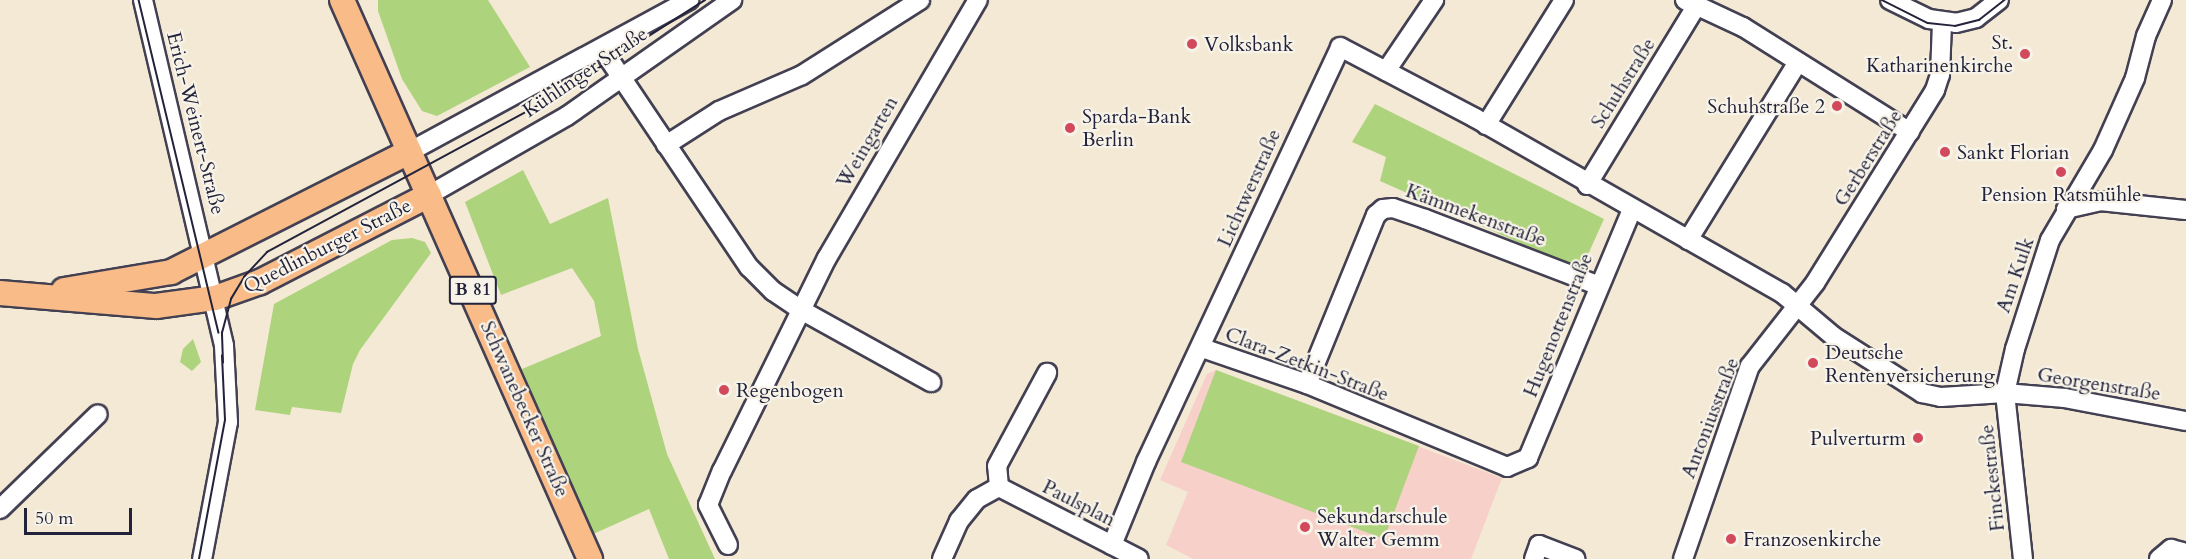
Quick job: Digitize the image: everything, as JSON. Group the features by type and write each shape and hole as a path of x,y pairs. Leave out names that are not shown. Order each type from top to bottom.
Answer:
{"main road":[{"name":"B 81","path":"349,5 429,195"},
{"name":"Quedlinburger Straße","path":"45,297 74,286 171,272 206,257 409,152"},
{"name":"Quedlinburger Straße","path":"0,292 156,306 215,298 260,282 429,195"},
{"name":"Schwanebecker Straße","path":"429,195 590,559"}],"street":[{"name":"Erich-Weinert-Straße","path":"143,0 223,335 229,411 202,559"},
{"name":"Kühlinger Straße","path":"429,195 567,116 732,0"},
{"path":"666,145 719,111 802,75 920,0"},
{"name":"Weingarten","path":"728,545 708,505 801,310 884,155 978,0"},
{"path":"1434,0 1386,71 1486,125 1798,304"},
{"path":"1486,125 1564,0"},
{"path":"1890,0 1942,22 1976,18 1999,0"},
{"name":"Am Kulk","path":"2005,393 2032,289 2066,209 2103,150 2135,78 2146,36 2162,0"},
{"name":"Kühlinger Straße","path":"409,152 603,50 685,1"},
{"path":"685,1 695,24"},
{"name":"Schuhstraße","path":"1587,184 1691,3 1743,27 1910,132"},
{"name":"Gerberstraße","path":"1798,304 1819,278 1910,132 1940,78 1942,22"},
{"name":"Lichtwerstraße","path":"1202,348 1340,47 1386,71"},
{"path":"603,50 619,79 749,267 801,310 931,382"},
{"path":"1688,240 1798,62"},
{"path":"2066,209 2100,201 2186,210"},
{"name":"Kämmekenstraße","path":"1307,384 1376,215 1383,209 1393,208 1425,219 1597,285"},
{"name":"Hugenottenstraße","path":"1528,458 1597,285 1632,209"},
{"name":"Georgenstraße","path":"1798,304 1833,336 1922,393 1941,397 2005,393 2065,398 2186,421"},
{"name":"Antoniusstraße","path":"1683,559 1750,366 1798,304"},
{"name":"Clara-Zetkin-Straße","path":"1112,545 1146,462 1202,348 1307,384 1507,467 1528,458"},
{"path":"942,559 965,514 977,499 999,487 997,466 1047,372"},
{"name":"Finckestraße","path":"2005,393 2023,559"},
{"path":"0,509 98,414"},
{"name":"Paulsplan","path":"999,487 1139,559"},
{"path":"1534,559 1539,545 1575,559"},
{"path":"2159,559 2171,549 2184,554"}],"shaded area":[{"path":"1216,370 1502,478 1471,559 1193,559 1166,545 1188,492 1160,480 1207,374"}],"green space":[{"path":"378,0 488,0 530,67 437,116 422,111 402,79 378,11"},
{"path":"1375,104 1604,219 1581,270 1380,181 1386,157 1352,142"},
{"path":"523,170 550,224 608,198 638,349 667,454 715,559 669,559 649,509 591,535 522,369 601,336 594,301 572,268 501,295 465,202"},
{"path":"412,238 425,242 431,253 360,350 353,364 341,413 292,407 290,415 255,410 274,304 392,240"},
{"path":"193,339 201,362 192,371 180,362 183,349"},
{"path":"1216,370 1419,446 1384,539 1181,462"}],"tram line":[{"path":"139,0 219,332"},
{"path":"223,363 222,333 231,299 244,277 267,252 555,96 705,0"},
{"path":"1882,0 1928,23 1955,26 1979,20 2005,0"},
{"path":"199,559 225,420 222,356"}],"place":[{"name":"Volksbank","path":"1192,44"},
{"name":"St. Katharinenkirche","path":"2025,54"},
{"name":"Schuhstraße 2","path":"1837,106"},
{"name":"Sparda-Bank Berlin","path":"1070,128"},
{"name":"Sankt Florian","path":"1945,152"},
{"name":"Pension Ratsmühle","path":"2061,172"},
{"name":"Deutsche Rentenversicherung","path":"1813,363"},
{"name":"Regenbogen","path":"724,390"},
{"name":"Pulverturm","path":"1918,438"},
{"name":"Sekundarschule Walter Gemm","path":"1305,527"},
{"name":"Franzosenkirche","path":"1731,539"}]}
